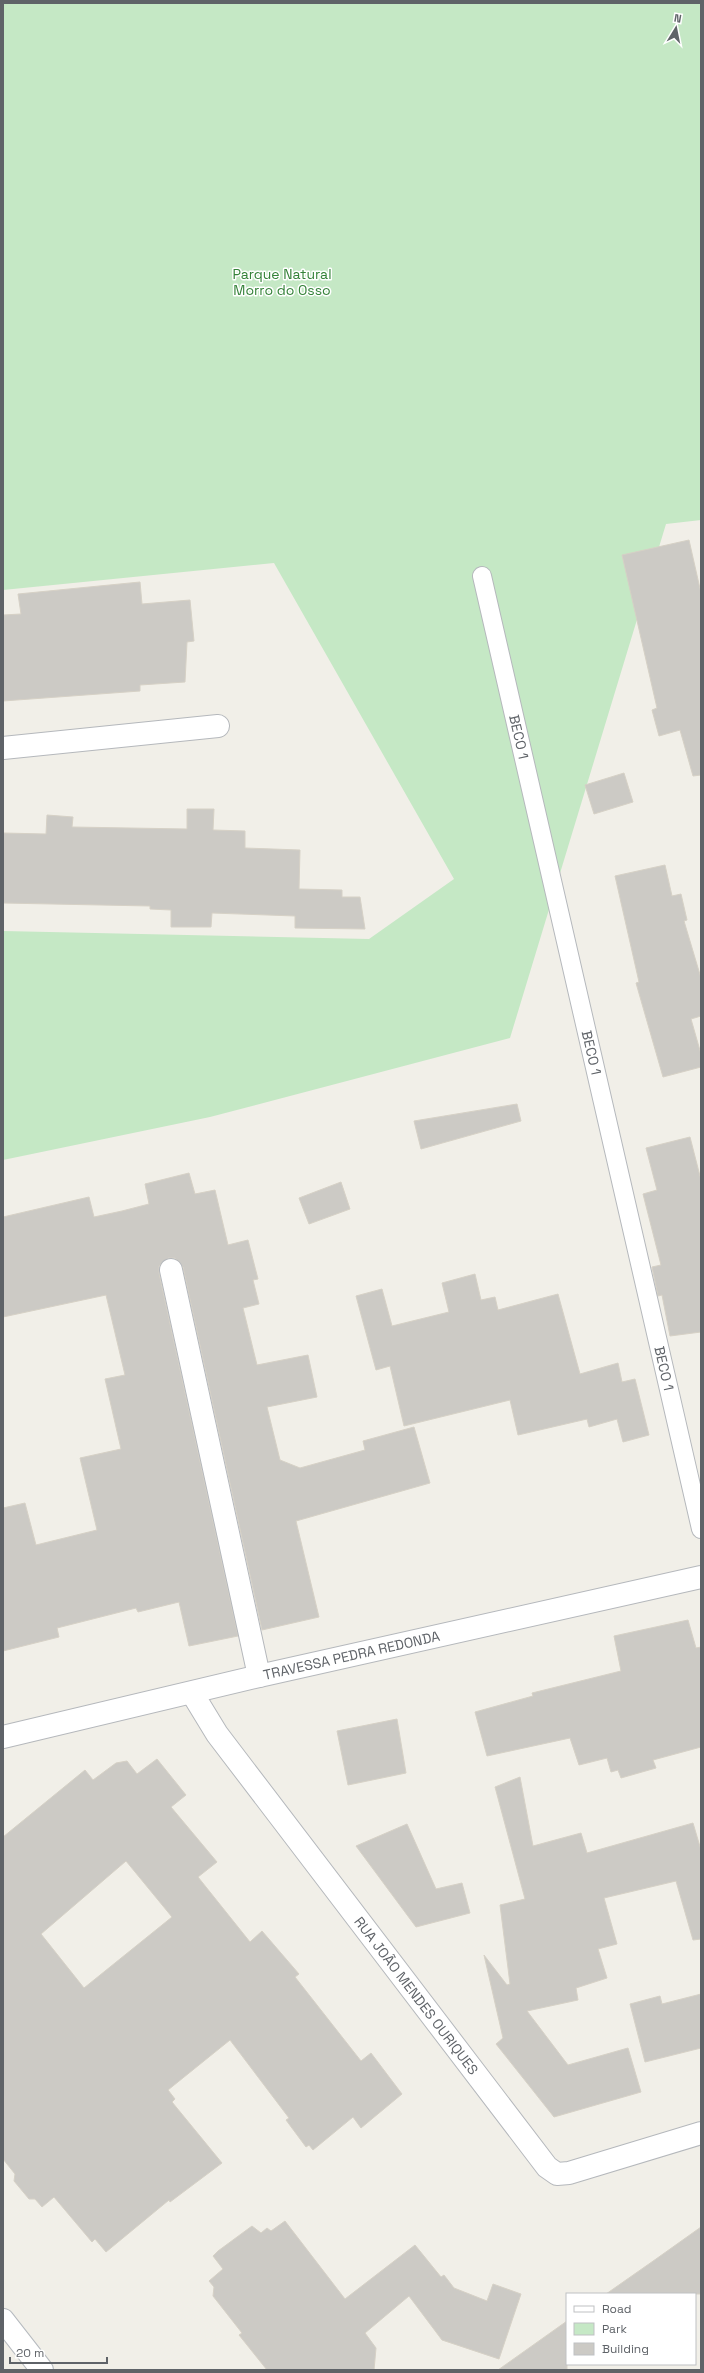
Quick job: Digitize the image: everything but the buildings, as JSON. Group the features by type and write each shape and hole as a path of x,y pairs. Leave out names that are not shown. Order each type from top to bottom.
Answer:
{"street":[{"path":"3,748 218,726"},
{"path":"171,1270 259,1676"},
{"name":"TRAVESSA PEDRA REDONDA","path":"3,1737 259,1676 701,1577"},
{"name":"RUA JOÃO MENDES OURIQUES","path":"192,1693 217,1734 547,2167 557,2174 568,2173 701,2133"},
{"path":"3,2320 42,2370"}],"lane":[{"name":"BECO 1","path":"482,576 701,1529"}],"green space":[{"name":"Parque Natural Morro do Osso","path":"3,3 701,3 701,520 666,524 510,1038 210,1117 3,1160 3,931 369,939 454,879 274,563 3,590"}]}
